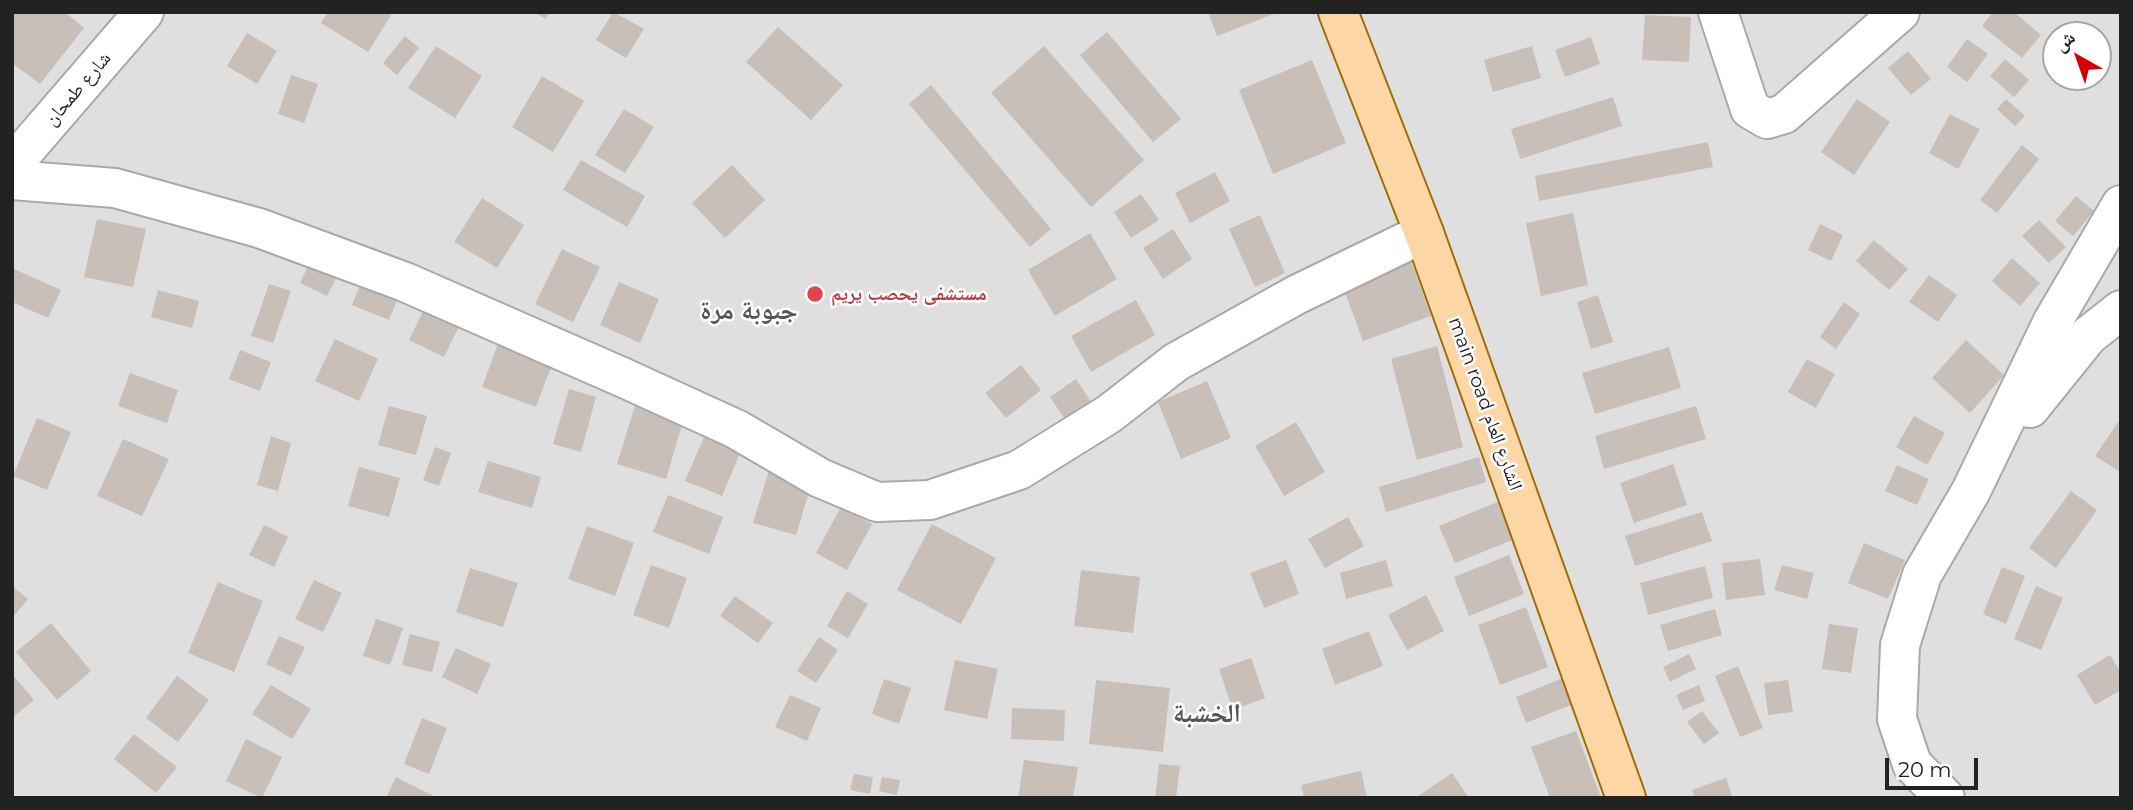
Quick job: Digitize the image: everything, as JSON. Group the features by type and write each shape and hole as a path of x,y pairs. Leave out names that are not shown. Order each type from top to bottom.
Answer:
{"main road":[{"name":"main road الشارع العام","path":"1338,12 1424,233 1626,798"}],"street":[{"name":"شارع طمحان","path":"12,165 144,12"},
{"path":"1718,12 1750,108 1767,119 1784,114 1900,12"},
{"path":"12,180 115,188 260,228 405,282 624,378 736,429 820,478 877,502 930,500 1019,470 1109,414 1176,362 1296,295 1424,233"},
{"path":"1945,798 1912,764 1897,719 1900,645 1922,575 1971,491 2053,321 2121,205"},
{"path":"1971,491 2049,382 2088,336 2121,310"}],"shaded area":[{"path":"12,12 2121,12 2121,798 12,798"}],"building":[{"path":"14,12 65,12 84,28 40,84 12,63"},
{"path":"328,12 393,12 368,52 321,23"},
{"path":"534,12 550,12 546,19"},
{"path":"613,12 644,29 626,58 596,40"},
{"path":"1208,12 1279,12 1217,36"},
{"path":"1993,12 2014,12 2041,35 2022,58 1982,26"},
{"path":"1645,15 1691,17 1689,62 1642,60"},
{"path":"778,27 843,85 811,120 746,62"},
{"path":"1107,32 1181,119 1153,142 1080,55"},
{"path":"247,33 277,51 257,84 227,66"},
{"path":"405,36 419,48 397,75 383,63"},
{"path":"1591,37 1600,64 1565,77 1555,50"},
{"path":"1967,39 1988,54 1967,82 1947,67"},
{"path":"436,46 482,76 455,118 408,88"},
{"path":"1044,46 1144,160 1091,207 991,93"},
{"path":"1532,46 1541,78 1493,92 1484,60"},
{"path":"1908,51 1931,79 1911,95 1888,68"},
{"path":"2005,59 2029,80 2014,97 1990,76"},
{"path":"1312,60 1346,143 1273,174 1239,90"},
{"path":"291,75 318,84 304,123 278,114"},
{"path":"542,76 584,101 553,152 512,127"},
{"path":"931,85 1051,229 1030,247 909,104"},
{"path":"1613,97 1622,126 1520,159 1511,129"},
{"path":"1857,99 1890,122 1854,175 1821,152"},
{"path":"2006,99 2025,116 2015,126 1997,109"},
{"path":"624,109 654,127 625,173 595,155"},
{"path":"1950,114 1980,129 1958,169 1929,153"},
{"path":"1708,142 1713,167 1539,201 1535,176"},
{"path":"2022,145 2039,159 1997,213 1980,200"},
{"path":"581,160 645,196 627,227 563,190"},
{"path":"732,165 765,200 725,238 692,203"},
{"path":"1215,172 1230,201 1190,223 1175,193"},
{"path":"1141,194 1159,220 1131,238 1114,212"},
{"path":"2076,196 2094,211 2073,236 2055,221"},
{"path":"482,198 524,225 497,268 454,242"},
{"path":"1573,213 1588,285 1541,296 1526,223"},
{"path":"1260,215 1285,273 1255,287 1229,229"},
{"path":"97,219 146,229 133,287 84,277"},
{"path":"2039,220 2066,247 2049,263 2022,236"},
{"path":"1820,224 1843,235 1831,261 1808,250"},
{"path":"1173,229 1192,259 1163,279 1143,248"},
{"path":"1090,233 1117,279 1055,316 1028,270"},
{"path":"1874,240 1908,269 1889,290 1856,261"},
{"path":"562,249 600,267 573,322 535,304"},
{"path":"313,256 340,270 327,296 300,283"},
{"path":"2012,258 2040,283 2020,306 1992,281"},
{"path":"1411,261 1431,316 1363,341 1343,287"},
{"path":"368,266 405,280 389,320 352,305"},
{"path":"12,268 61,290 48,318 12,302"},
{"path":"1929,275 1957,295 1938,322 1909,302"},
{"path":"619,282 659,299 640,343 600,325"},
{"path":"269,284 291,291 273,343 251,336"},
{"path":"158,290 199,301 192,328 151,317"},
{"path":"432,293 467,310 444,357 409,340"},
{"path":"1598,295 1613,342 1591,349 1577,302"},
{"path":"1136,300 1155,335 1091,372 1071,336"},
{"path":"1844,302 1860,314 1836,349 1820,337"},
{"path":"508,317 562,338 536,407 482,387"},
{"path":"335,339 378,359 359,401 315,381"},
{"path":"1966,340 2004,375 1970,413 1932,378"},
{"path":"1437,346 1463,447 1417,460 1391,359"},
{"path":"1669,347 1681,388 1595,414 1582,373"},
{"path":"240,350 271,362 260,391 229,379"},
{"path":"1807,359 1835,374 1816,408 1788,392"},
{"path":"1021,365 1041,390 1006,418 985,393"},
{"path":"130,373 178,390 167,423 118,406"},
{"path":"1076,379 1094,406 1068,424 1050,397"},
{"path":"1207,381 1231,438 1181,459 1158,402"},
{"path":"569,389 596,397 581,452 553,444"},
{"path":"639,393 687,408 666,479 617,464"},
{"path":"389,406 427,416 416,455 378,445"},
{"path":"1696,406 1706,439 1604,469 1595,436"},
{"path":"1914,416 1945,433 1927,465 1896,447"},
{"path":"37,418 71,432 47,490 13,476"},
{"path":"2121,418 2121,469 2119,471 2095,456"},
{"path":"711,421 747,436 722,496 685,481"},
{"path":"1296,422 1325,472 1284,496 1255,446"},
{"path":"271,436 291,443 278,491 257,485"},
{"path":"123,439 169,459 142,516 97,496"},
{"path":"435,447 451,453 439,486 423,480"},
{"path":"1479,457 1486,482 1386,512 1379,487"},
{"path":"488,461 541,477 532,508 478,492"},
{"path":"771,463 814,475 796,535 753,523"},
{"path":"1673,464 1687,505 1634,523 1620,483"},
{"path":"1897,465 1929,479 1917,505 1885,491"},
{"path":"359,467 400,478 389,517 348,506"},
{"path":"2071,491 2097,510 2056,568 2029,548"},
{"path":"668,495 723,517 709,554 653,532"},
{"path":"1500,501 1515,539 1455,563 1439,526"},
{"path":"841,507 872,524 847,570 816,553"},
{"path":"1702,512 1712,541 1635,566 1625,536"},
{"path":"1348,517 1364,546 1325,568 1308,539"},
{"path":"932,524 996,558 961,624 897,590"},
{"path":"264,525 288,537 274,567 249,555"},
{"path":"587,526 634,543 615,596 568,579"},
{"path":"1864,543 1905,560 1888,599 1848,583"},
{"path":"1509,555 1524,594 1469,616 1454,577"},
{"path":"1760,559 1765,595 1726,600 1722,563"},
{"path":"1286,560 1299,594 1264,608 1250,573"},
{"path":"1386,560 1393,586 1346,599 1340,573"},
{"path":"651,565 687,578 669,628 633,615"},
{"path":"1782,565 1814,573 1807,599 1774,590"},
{"path":"1705,566 1713,598 1648,615 1640,583"},
{"path":"2002,567 2025,576 2006,624 1983,614"},
{"path":"470,568 518,583 503,627 456,612"},
{"path":"1081,570 1140,577 1133,633 1074,626"},
{"path":"314,580 342,593 323,632 295,619"},
{"path":"218,582 263,601 234,672 188,653"},
{"path":"12,586 28,599 12,618"},
{"path":"2036,586 2063,598 2041,650 2014,639"},
{"path":"847,591 868,604 848,638 827,626"},
{"path":"1426,595 1444,631 1407,650 1388,615"},
{"path":"735,596 773,623 758,643 720,616"},
{"path":"1526,607 1548,667 1500,685 1478,625"},
{"path":"1715,609 1722,635 1668,651 1660,625"},
{"path":"376,619 403,628 390,665 363,656"},
{"path":"51,623 91,671 57,700 16,652"},
{"path":"1829,624 1858,628 1851,673 1822,669"},
{"path":"1369,631 1383,666 1335,685 1322,649"},
{"path":"410,634 440,642 432,672 402,665"},
{"path":"279,636 305,647 291,676 266,664"},
{"path":"819,637 838,650 816,683 797,671"},
{"path":"456,648 491,664 477,694 442,677"},
{"path":"1689,654 1696,669 1670,682 1663,667"},
{"path":"2110,655 2121,673 2121,690 2095,705 2077,675"},
{"path":"1251,658 1265,698 1233,710 1219,669"},
{"path":"955,660 998,669 987,719 944,710"},
{"path":"1738,666 1763,728 1740,737 1715,676"},
{"path":"1578,672 1588,698 1526,723 1516,697"},
{"path":"12,674 34,700 12,718"},
{"path":"177,676 209,700 178,742 146,718"},
{"path":"884,679 911,688 899,724 872,714"},
{"path":"1096,680 1170,688 1163,752 1089,744"},
{"path":"1788,680 1793,712 1768,715 1764,683"},
{"path":"271,685 311,709 292,739 252,714"},
{"path":"1699,685 1705,701 1683,710 1676,695"},
{"path":"790,695 821,708 807,741 775,727"},
{"path":"1012,708 1065,710 1064,741 1011,739"},
{"path":"1702,711 1719,733 1704,744 1687,722"},
{"path":"422,718 447,728 429,774 404,764"},
{"path":"1576,731 1601,798 1550,798 1531,747"},
{"path":"134,734 177,767 156,793 114,759"},
{"path":"246,739 282,757 262,798 226,781"},
{"path":"1024,760 1078,767 1073,798 1018,798"},
{"path":"1159,764 1180,766 1176,798 1155,798"},
{"path":"1361,771 1367,798 1304,798 1301,785"},
{"path":"1452,773 1469,798 1415,798"},
{"path":"854,774 873,777 870,794 850,790"},
{"path":"396,777 432,795 430,798 386,798"},
{"path":"882,777 900,780 897,795 879,791"},
{"path":"1726,778 1733,798 1695,798 1692,790"}],"place":[{"name":"مستشفى يحصب يريم","path":"815,294"}],"district":[{"name":"جبوبة مرة","path":"749,311"},
{"name":"الخشبة","path":"1207,714"}]}
